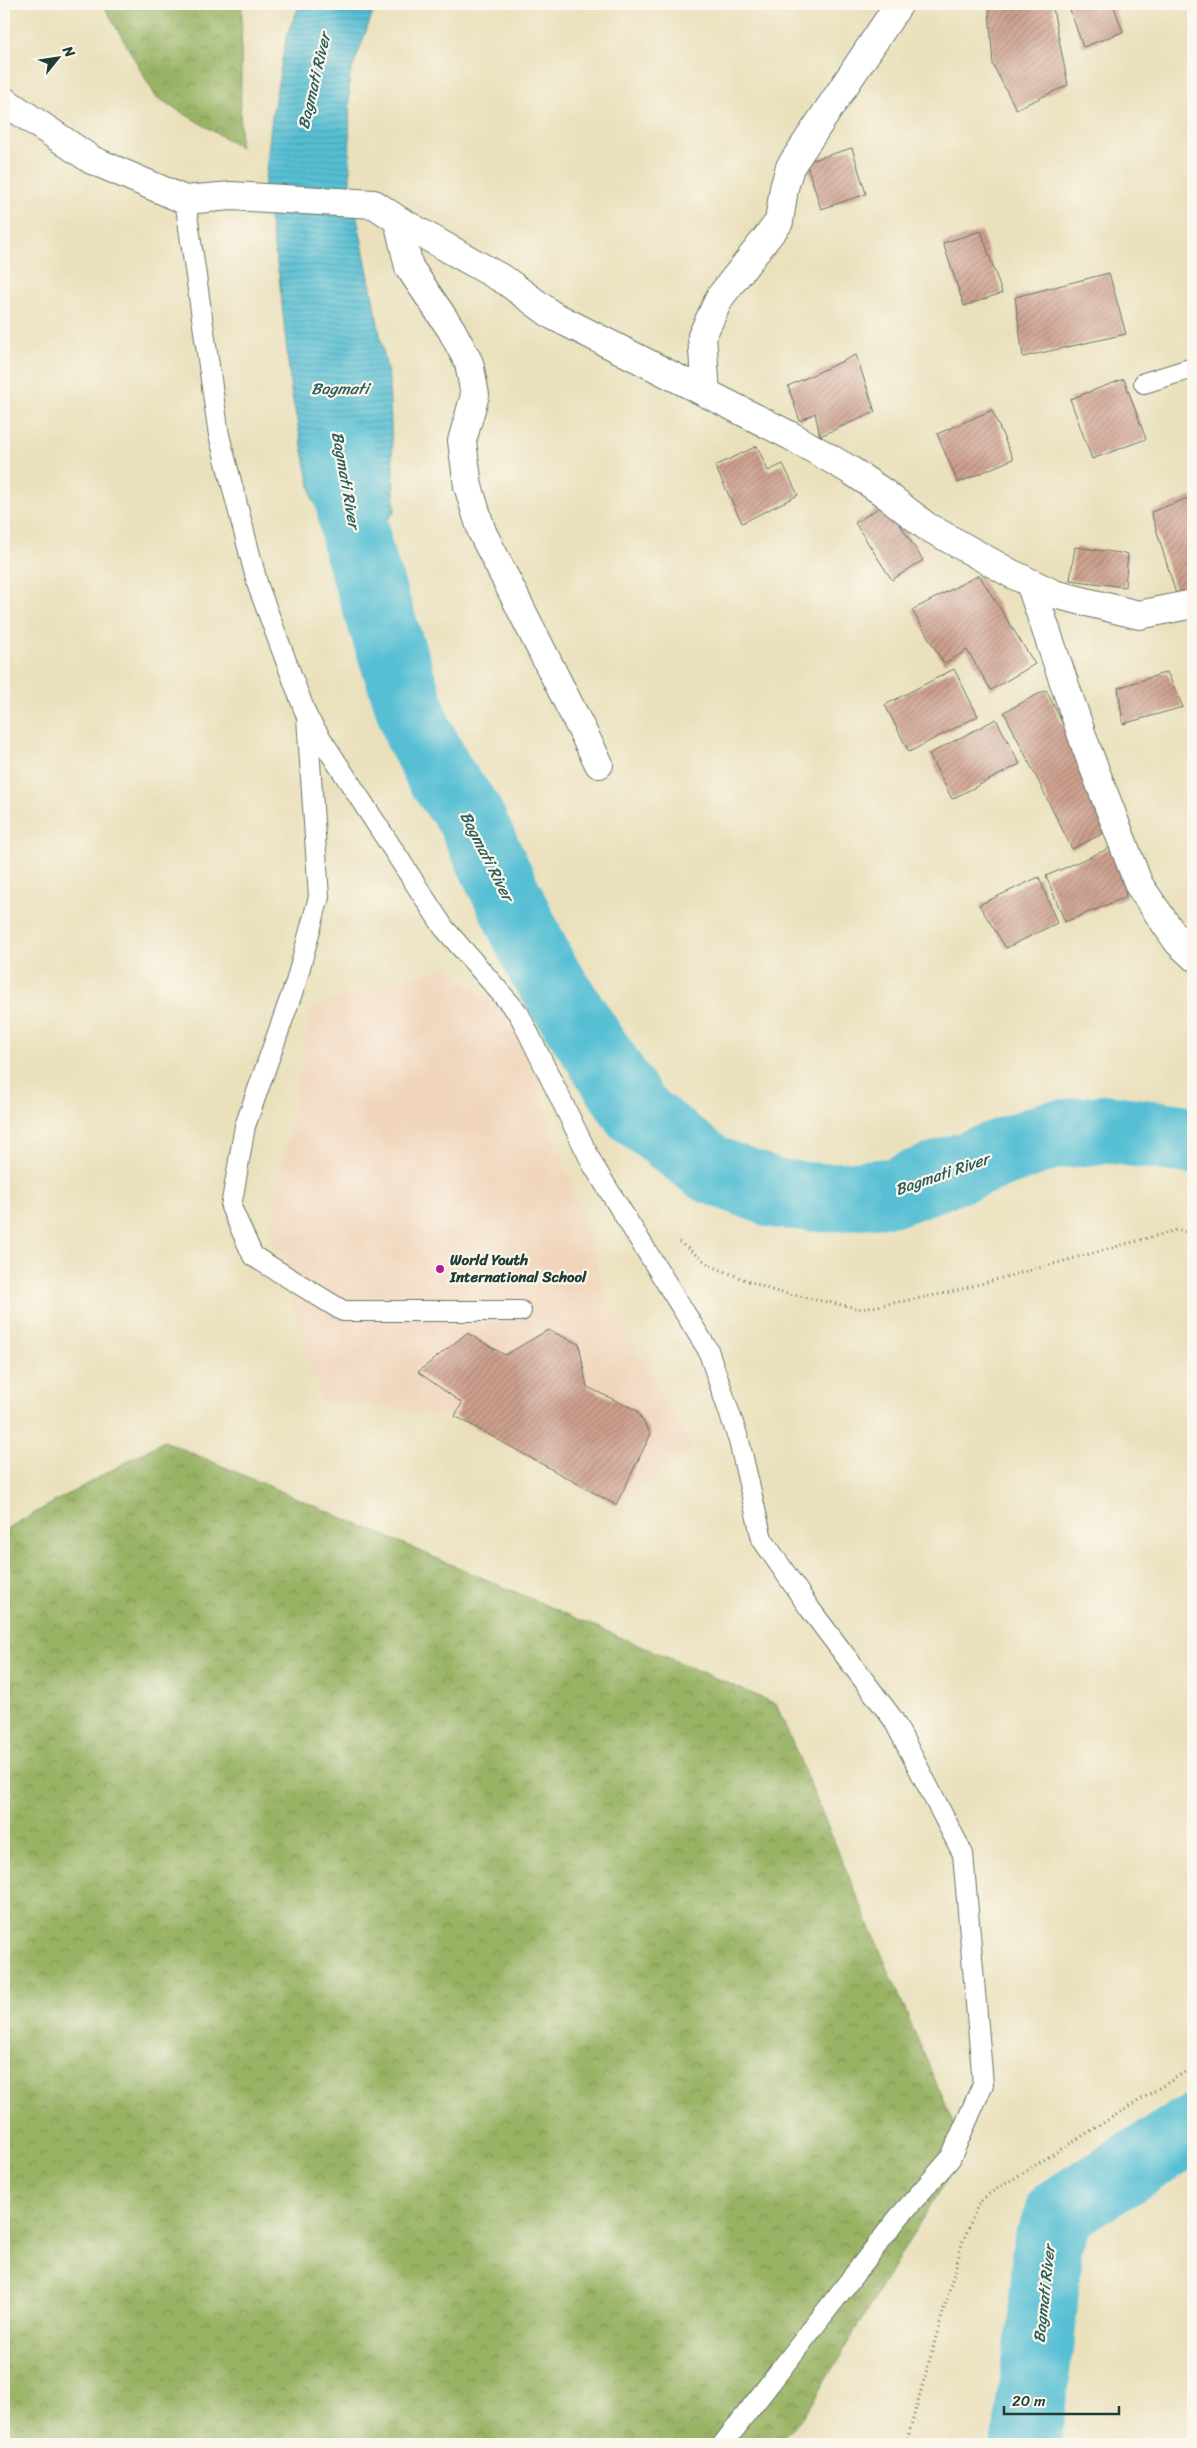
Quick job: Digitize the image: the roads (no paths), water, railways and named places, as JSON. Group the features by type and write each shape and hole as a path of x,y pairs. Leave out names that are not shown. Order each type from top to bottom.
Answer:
{"street":[{"path":"706,394 702,336 720,297 779,222 784,188 790,167 898,4"},
{"path":"4,101 92,160 185,200 231,196 374,204 398,220 506,281 552,315 791,436 850,470 884,493 926,526 994,566 1054,594 1138,615 1193,604"},
{"path":"398,220 409,267 451,329 469,363 475,395 462,441 468,486 482,532 599,764"},
{"path":"1030,583 1086,747 1139,885 1178,942 1193,956"}],"lane":[{"path":"185,200 219,435 258,586 307,717 444,928 519,1014 593,1165 708,1350 739,1441 762,1539 810,1610 893,1719 963,1854 983,2084 950,2159 898,2218 723,2444"},
{"path":"1144,383 1193,368"},
{"path":"307,717 319,898 296,982 245,1126 231,1207 253,1256 343,1311 521,1311"}],"water":[{"name":"Bagmati","path":"300,4 376,4 349,78 350,181 389,380 395,512 358,549 313,501 291,391 279,276 264,189 272,116 287,34"}],"waterway":[{"name":"Bagmati River","path":"342,456 358,549 418,732 440,775 469,815 542,968 636,1112 710,1169 776,1194 824,1198 894,1192 1052,1135 1108,1129 1193,1140"},
{"name":"Bagmati River","path":"1026,2444 1042,2322 1048,2242 1060,2211 1193,2129"}],"place":[{"name":"World Youth International School","path":"440,1269"}]}
